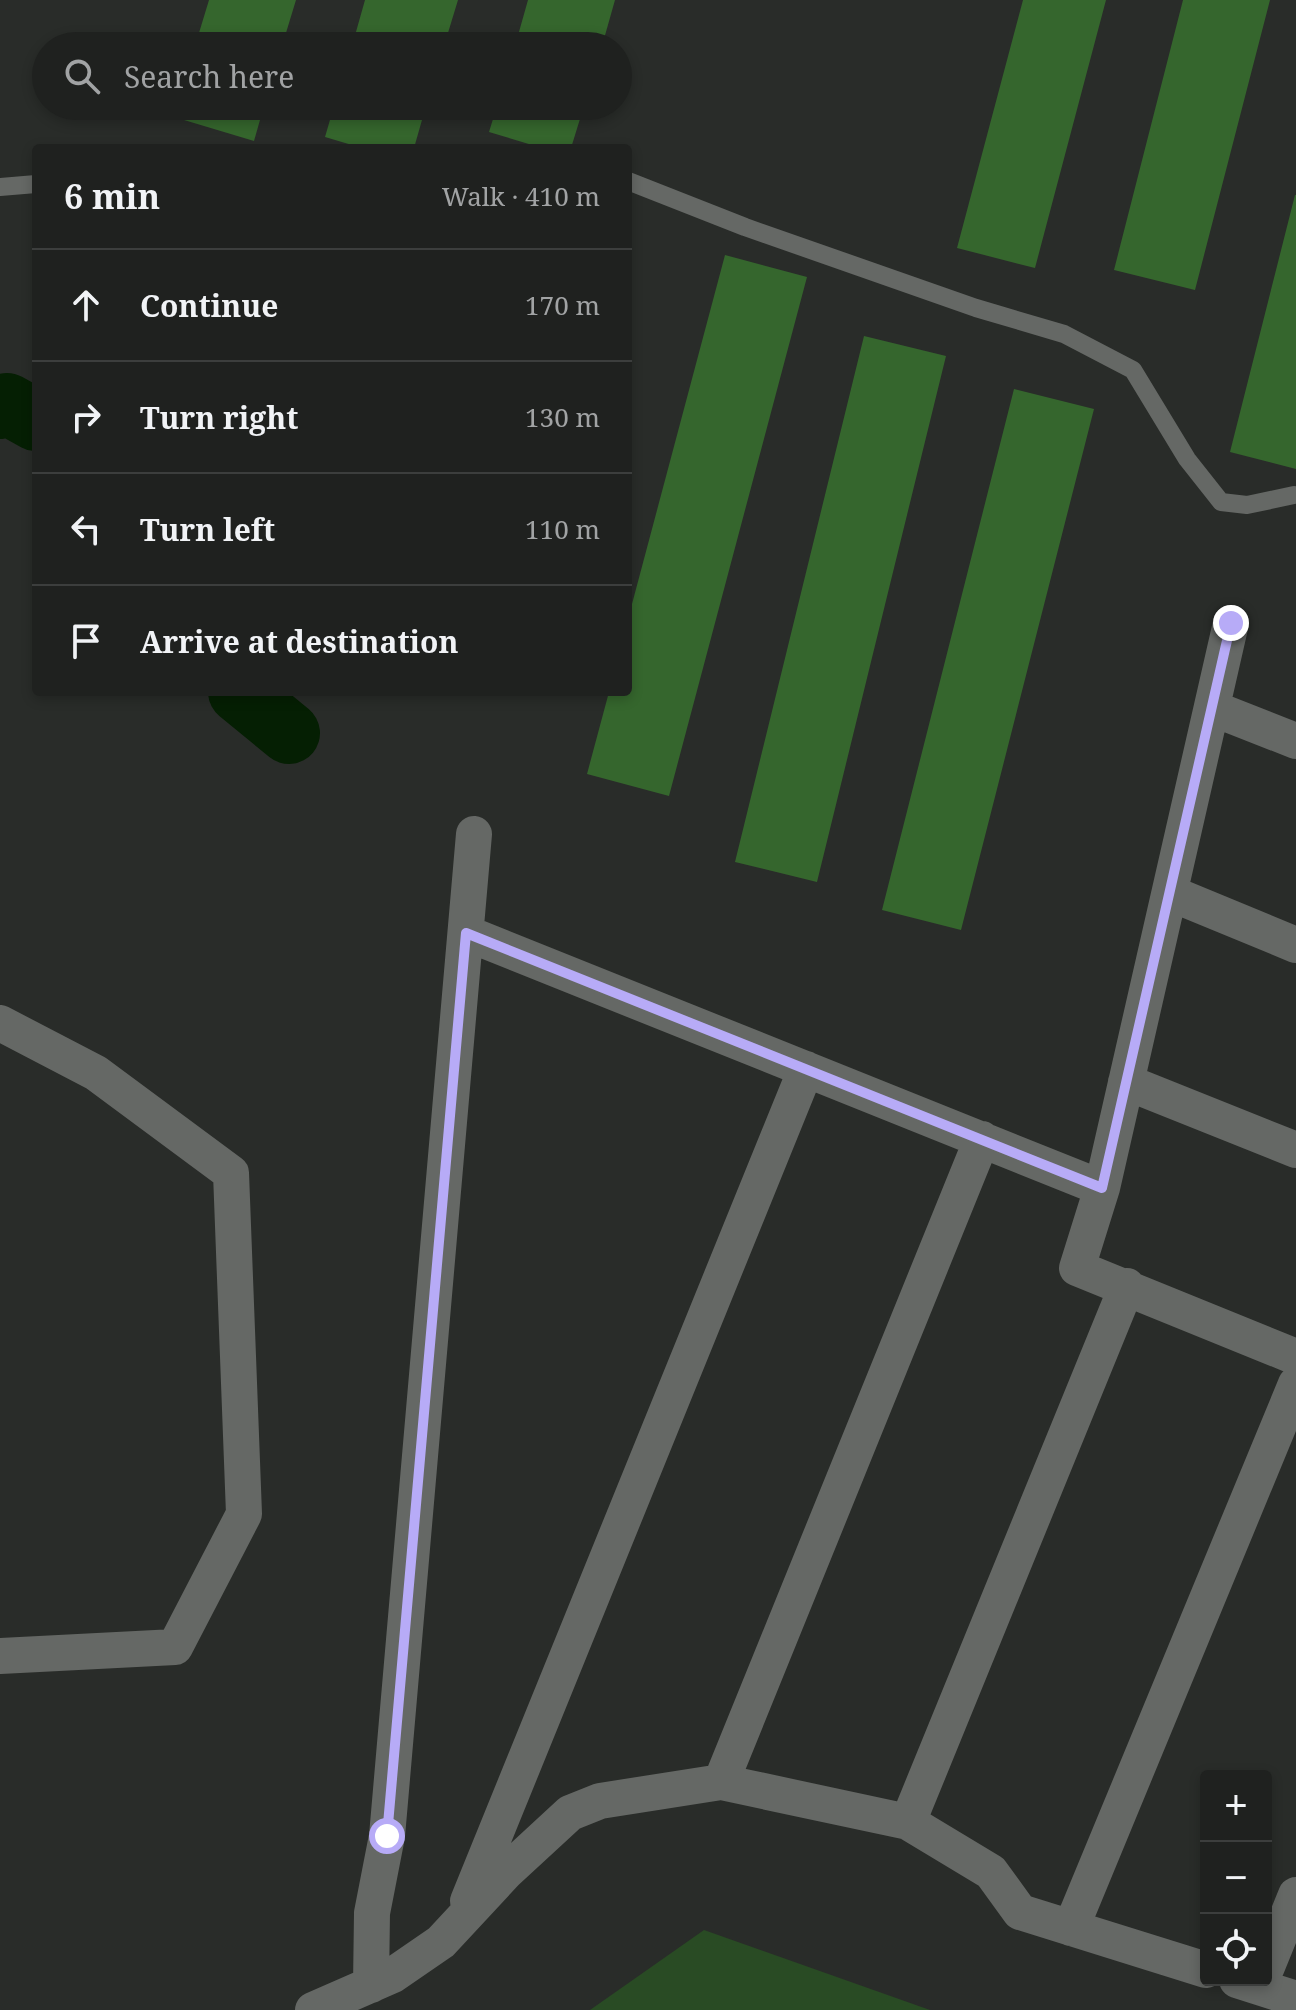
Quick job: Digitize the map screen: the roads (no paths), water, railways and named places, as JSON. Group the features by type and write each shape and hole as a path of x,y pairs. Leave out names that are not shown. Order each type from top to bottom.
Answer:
{"street":[{"path":"1231,623 1102,1188 1077,1268 1296,1357"},
{"path":"1212,708 1296,741"},
{"path":"371,1985 372,1913 387,1836 474,834"},
{"path":"1170,893 1296,945"},
{"path":"466,933 1102,1188"},
{"path":"0,1023 96,1073 231,1173 244,1514 175,1647 0,1656"},
{"path":"459,1925 806,1069"},
{"path":"1126,1082 1296,1150"},
{"path":"721,1782 982,1139"},
{"path":"908,1822 1127,1286"},
{"path":"1071,1928 1296,1384"},
{"path":"313,2010 405,1967 441,1942 506,1872 570,1813 600,1801 721,1782 908,1822 991,1872 1020,1912 1200,1968"},
{"path":"1272,1945 1296,1895"},
{"path":"1270,1986 1296,1999"}],"lane":[{"path":"632,183 745,227 976,308 1064,334 1133,370 1187,459 1221,502 1247,505 1294,495"},
{"path":"0,187 32,184"}],"waterway":[{"path":"0,408 7,404 32,418"},
{"path":"244,696 289,733"}]}
